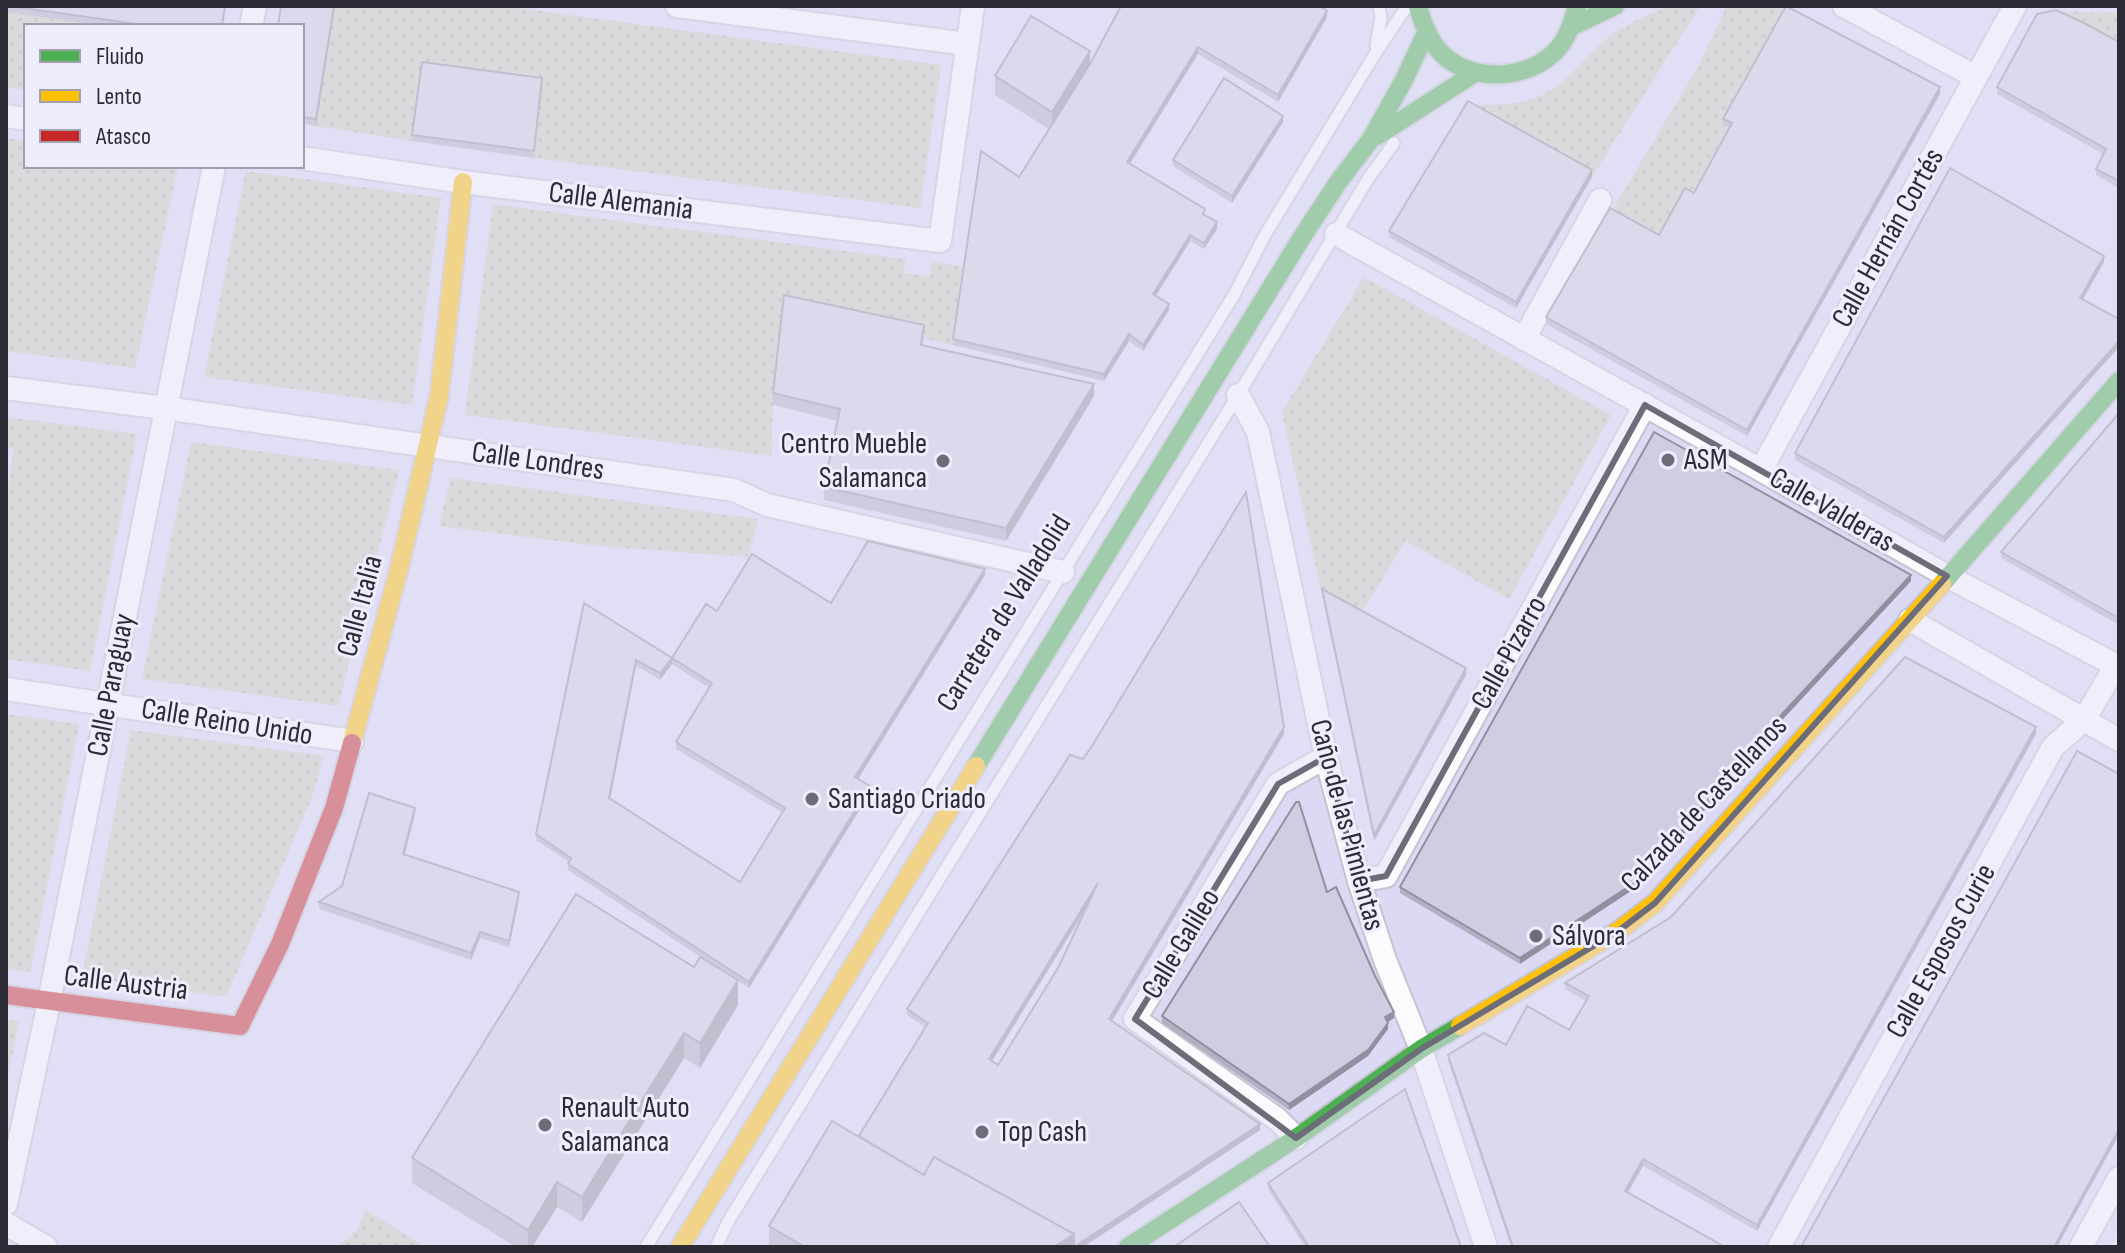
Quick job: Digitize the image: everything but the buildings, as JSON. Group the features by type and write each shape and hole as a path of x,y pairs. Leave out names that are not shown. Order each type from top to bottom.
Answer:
{"main road":[{"path":"1418,6 1426,33 1440,53 1455,65 1475,73 1499,75 1521,73 1542,63 1559,47 1571,27 1577,6"},
{"path":"1571,27 1615,6"},
{"name":"Carretera de Valladolid","path":"680,1247 1304,234 1371,139 1426,33"},
{"name":"Carretera de Valladolid","path":"1371,139 1475,73"},
{"name":"Calle Italia","path":"240,1026 280,944 334,808 399,569 439,397 463,182"},
{"name":"Calzada de Castellanos","path":"1128,1247 1296,1138 1421,1049 1617,932 1655,903 1910,620 2119,381"},
{"name":"Calle Austria","path":"6,995 240,1026"}],"street":[{"path":"677,6 967,44 973,6"},
{"path":"1844,6 1976,77"},
{"name":"Calle Hernán Cortés","path":"1761,470 2015,6"},
{"name":"Calle Alemania","path":"304,158 463,182 940,241 967,44"},
{"name":"Calle Paraguay","path":"6,1204 49,1002 214,168"},
{"path":"1524,339 1600,200"},
{"name":"Calle Valderas","path":"1336,234 1947,576 2118,666"},
{"name":"Calle Londres","path":"6,388 734,490 767,505 1063,572"},
{"name":"Caño de las Pimientas","path":"1238,395 1258,432 1326,757 1359,881 1385,960 1421,1049 1486,1247"},
{"name":"Calle Pizarro","path":"1359,881 1386,876 1645,405"},
{"path":"1910,620 2119,740"},
{"name":"Calle Esposos Curie","path":"1779,1247 2053,747 2084,720 2118,666"},
{"name":"Calle Reino Unido","path":"6,689 352,741"},
{"name":"Calle Galileo","path":"1296,1138 1277,1119 1135,1019 1278,784 1326,757"},
{"path":"2081,1247 2119,1178"},
{"path":"6,1224 46,1247"}],"lane":[{"path":"1375,54 1381,18 1379,6"},
{"name":"Carretera de Valladolid","path":"646,1247 1234,295 1265,235 1407,6"},
{"name":"Carretera de Valladolid","path":"716,1247 729,1220 1378,163 1422,106"}],"highlighted area":[{"path":"1645,405 1947,576 1655,903 1617,932 1421,1049 1296,1138 1135,1019 1278,784 1326,757 1359,881 1386,876"}],"shaded area":[{"path":"6,6 2119,6 2119,1233 2111,1247 6,1247"}],"green space":[{"path":"335,6 503,6 941,65 920,208 534,158 541,84 422,69 412,141 316,126"},
{"path":"1672,6 1700,6 1592,177 1470,105 1522,102 1538,97 1566,79 1613,34"},
{"path":"1777,6 1786,12 1724,125 1732,130 1695,199 1659,241 1610,214 1698,67 1726,8"},
{"path":"2043,11 2119,13 2119,44"},
{"path":"6,12 92,24 24,24 24,90 6,87"},
{"path":"6,138 24,141 24,168 178,168 135,368 6,351"},
{"path":"246,171 441,198 412,405 204,377"},
{"path":"493,204 905,259 904,273 930,276 932,262 965,267 953,345 924,338 773,405 771,456 465,415"},
{"path":"1364,277 1611,415 1509,599 1406,541 1359,616 1322,595 1282,412"},
{"path":"6,417 137,434 90,671 6,659 6,502 14,448 6,447"},
{"path":"191,442 399,470 338,706 142,679"},
{"path":"451,478 758,519 748,557 598,546 439,526"},
{"path":"6,714 79,724 30,972 6,969"},
{"path":"131,730 324,756 312,797 226,997 82,977"},
{"path":"6,1020 19,1021 6,1086"},
{"path":"366,1210 425,1247 338,1247 357,1230"}],"traffic: fast":[{"path":"1418,6 1428,35 1442,54 1461,67 1491,74 1522,71 1549,57 1566,37 1577,6"},
{"path":"1571,27 1615,6"},
{"path":"976,766 1304,234 1371,139 1426,33"},
{"path":"1377,136 1475,73"},
{"path":"1942,584 2119,381"},
{"path":"1128,1247 1296,1138 1421,1049 1460,1026"}],"traffic: slow":[{"path":"352,743 399,569 439,397 463,182"},
{"path":"1460,1026 1617,932 1655,903 1942,584"},
{"path":"680,1247 976,766"}],"traffic: jam":[{"path":"6,995 240,1026 280,944 334,808 352,743"}],"place":[{"name":"ASM","path":"1668,460"},
{"name":"Centro Mueble Salamanca","path":"943,461"},
{"name":"Santiago Criado","path":"812,799"},
{"name":"Sálvora","path":"1536,936"},
{"name":"Renault Auto Salamanca","path":"545,1125"},
{"name":"Top Cash","path":"982,1132"}]}
